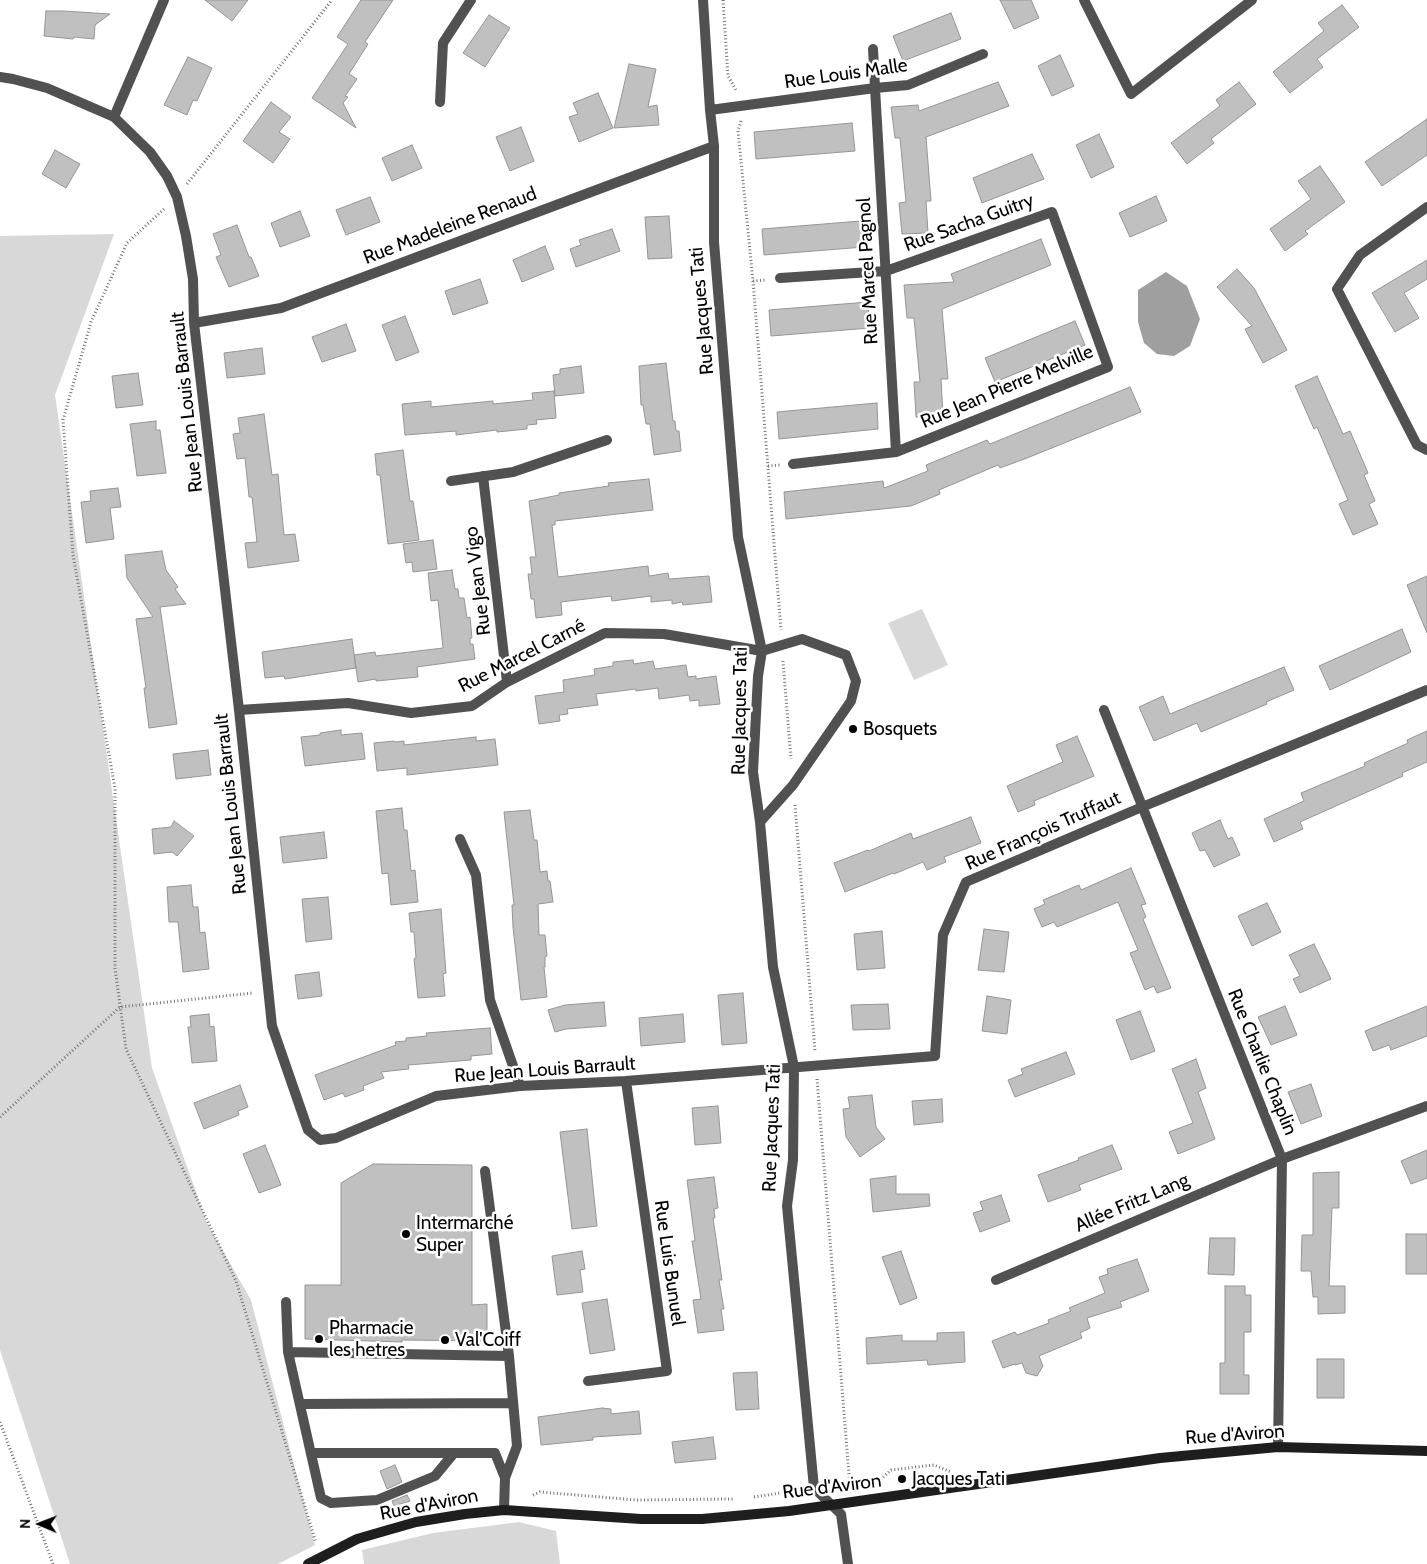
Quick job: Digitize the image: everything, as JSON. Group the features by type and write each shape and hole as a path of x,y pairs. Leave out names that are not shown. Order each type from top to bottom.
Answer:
{"street":[{"path":"114,117 164,0"},
{"path":"440,102 443,43 471,0"},
{"name":"Rue Jacques Tati","path":"702,0 714,146 714,242 738,537 762,651 758,676 754,772 773,967 794,1067 793,1160 787,1206 814,1488 842,1514 848,1564"},
{"path":"1084,0 1131,94 1252,0"},
{"name":"Rue Marcel Pagnol","path":"873,49 896,452"},
{"name":"Rue Louis Malle","path":"710,110 875,88 908,86 983,54"},
{"name":"Rue Jean Louis Barrault","path":"0,78 47,88 114,117 150,152 167,176 177,197 193,279 194,323 239,710 272,1026 308,1130 320,1140 336,1138 436,1096 520,1086 626,1081 794,1067"},
{"name":"Rue Madeleine Renaud","path":"194,323 281,308 714,146"},
{"path":"1427,207 1360,255 1337,289 1417,446 1427,450"},
{"name":"Rue Sacha Guitry","path":"780,278 886,271 1052,212"},
{"name":"Rue Jean Pierre Melville","path":"793,464 896,452 1108,367 1052,212"},
{"path":"451,481 513,472 607,440"},
{"name":"Rue Jean Vigo","path":"483,476 507,682"},
{"name":"Rue Marcel Carné","path":"239,710 348,703 411,713 472,706 507,682 605,633 664,634 762,651"},
{"path":"760,822 793,786 851,702 856,681 846,655 802,639 762,651"},
{"name":"Rue François Truffaut","path":"794,1067 934,1056 943,935 966,882 1142,807 1427,690"},
{"name":"Rue Charlie Chaplin","path":"1104,710 1282,1158 1278,1447"},
{"path":"460,839 476,874 490,1000 520,1086"},
{"name":"Rue Luis Bunuel","path":"588,1381 667,1371 626,1081"},
{"name":"Allée Fritz Lang","path":"996,1280 1282,1158 1427,1106"},
{"path":"485,1170 509,1356 517,1446 505,1478 504,1510"},
{"path":"286,1302 288,1352 321,1498 331,1503 377,1500 435,1476 454,1453"},
{"path":"288,1352 509,1356"},
{"path":"301,1404 512,1403"},
{"name":"Rue d'Aviron","path":"308,1564 357,1539 407,1525 465,1514 504,1510 641,1519 702,1518 790,1511 1160,1458 1278,1447 1427,1451"},
{"path":"311,1452 495,1453 505,1478"}],"path":[{"path":"320,1558 236,1281 126,1049 115,968 115,788 73,555 63,420 91,322 127,243 177,197 332,0"},
{"path":"723,0 728,76 745,106 738,131 754,290 852,1502"},
{"path":"0,1118 120,1007 269,991"},
{"path":"0,1422 53,1564"}],"shaded area":[{"path":"114,234 55,395 152,1068 207,1223 251,1300 315,1545 278,1564 70,1564 0,1350 0,236"},
{"path":"1166,272 1187,286 1200,319 1190,346 1174,356 1157,354 1144,343 1138,322 1138,290"},
{"path":"922,609 948,665 914,680 888,623"},
{"path":"519,1522 556,1531 560,1564 364,1564 362,1550 433,1533"}],"building":[{"path":"205,0 248,0 232,21"},
{"path":"361,0 393,0 365,42 368,44 349,74 357,79 345,96 348,97 343,103 356,128 312,98 348,44 337,37"},
{"path":"1000,0 1031,0 1039,18 1014,29"},
{"path":"1342,5 1359,27 1317,59 1323,67 1290,93 1273,72 1324,31 1318,23"},
{"path":"46,11 110,14 95,25 94,39 74,37 73,39 44,36"},
{"path":"951,13 961,39 903,61 893,36"},
{"path":"489,15 510,28 485,67 463,53"},
{"path":"1060,55 1074,86 1052,96 1038,66"},
{"path":"188,57 212,68 197,101 193,100 187,115 164,105"},
{"path":"629,64 656,69 648,107 657,105 659,125 614,128"},
{"path":"998,82 1009,106 926,137 931,201 926,201 928,233 902,234 899,203 906,202 900,138 895,138 891,107 918,105 919,111"},
{"path":"1239,82 1256,104 1211,139 1214,143 1187,164 1171,143 1220,106 1216,100"},
{"path":"598,93 613,128 579,142 569,117 578,114 573,103"},
{"path":"271,102 291,117 279,132 290,139 273,163 243,141"},
{"path":"1427,119 1427,155 1382,186 1365,162"},
{"path":"852,123 855,151 756,159 754,132"},
{"path":"521,127 534,161 510,171 496,137"},
{"path":"1099,134 1114,167 1091,178 1076,145"},
{"path":"412,145 422,168 392,181 382,158"},
{"path":"55,150 80,164 66,188 42,174"},
{"path":"1032,154 1044,179 982,203 973,178"},
{"path":"1320,166 1345,202 1305,231 1308,234 1285,251 1270,229 1311,199 1298,181"},
{"path":"1156,196 1167,221 1130,237 1119,213"},
{"path":"370,197 380,222 346,235 336,210"},
{"path":"300,211 310,236 280,247 271,223"},
{"path":"669,216 672,258 648,259 645,217"},
{"path":"861,221 864,247 764,255 762,229"},
{"path":"237,225 249,257 251,257 259,276 229,287 216,257 221,255 213,234"},
{"path":"612,229 620,251 576,267 570,249 581,245 579,240"},
{"path":"1041,239 1051,265 942,309 948,379 941,379 943,416 916,417 914,382 920,382 914,318 907,318 904,285 954,282 951,274"},
{"path":"545,246 554,269 522,282 513,260"},
{"path":"1427,260 1427,279 1404,293 1419,318 1395,332 1372,293"},
{"path":"1237,269 1254,288 1287,350 1263,363 1245,329 1252,326 1217,287"},
{"path":"480,279 488,303 453,315 445,291"},
{"path":"868,302 870,328 771,336 769,310"},
{"path":"405,316 419,352 396,361 382,325"},
{"path":"1075,321 1085,345 995,382 985,358"},
{"path":"346,324 356,351 322,362 312,337"},
{"path":"262,348 265,374 227,378 224,353"},
{"path":"666,363 673,421 675,421 676,431 679,431 681,451 654,455 650,424 646,424 643,405 641,405 639,366"},
{"path":"581,366 584,393 555,396 553,375 560,374 560,369"},
{"path":"138,373 143,405 116,408 112,376"},
{"path":"1317,376 1343,434 1350,431 1368,473 1364,475 1375,501 1369,504 1378,524 1353,535 1339,504 1348,500 1317,427 1314,429 1295,386"},
{"path":"1130,387 1141,412 1027,458 1000,468 998,465 939,490 940,494 911,506 786,519 784,492 883,481 884,488 928,471 926,465 987,440 990,444"},
{"path":"554,391 556,418 536,420 537,424 527,425 527,429 497,432 497,430 456,435 456,431 405,435 402,404 431,401 431,407 493,401 493,404 533,400 532,393"},
{"path":"877,403 878,429 779,439 777,412"},
{"path":"264,414 272,475 278,474 284,535 295,534 299,561 248,568 245,543 257,542 252,497 249,497 245,458 237,459 233,434 240,433 238,418"},
{"path":"156,421 156,430 160,430 166,473 137,476 130,424"},
{"path":"403,450 410,501 413,501 419,540 388,544 380,475 377,475 375,454"},
{"path":"649,479 653,510 555,521 555,525 552,525 558,577 648,566 649,576 668,573 669,579 709,576 712,602 683,605 682,602 672,604 672,600 651,602 651,596 612,601 611,596 561,602 562,615 536,618 534,599 531,599 528,574 532,574 530,557 536,557 529,501 559,495 559,493 609,486 608,483"},
{"path":"118,488 121,507 110,508 114,539 86,543 81,502 91,501 90,491"},
{"path":"433,540 437,569 413,572 412,562 406,563 403,544"},
{"path":"162,551 166,570 178,587 175,589 186,604 160,607 177,724 149,728 144,688 146,688 136,619 153,617 127,578 125,555"},
{"path":"452,570 455,589 458,589 459,598 464,598 467,618 470,617 472,638 470,638 470,644 473,644 475,659 417,667 418,677 358,682 354,655 375,652 376,656 443,648 438,600 431,601 428,573"},
{"path":"1427,576 1427,633 1407,585"},
{"path":"1402,629 1411,652 1330,690 1319,666"},
{"path":"352,639 356,668 285,679 284,676 265,678 262,652"},
{"path":"633,660 634,664 653,661 655,669 686,665 688,677 696,676 696,679 716,676 720,704 699,706 699,700 690,701 689,695 659,699 658,688 636,691 636,689 596,694 598,705 567,709 568,714 559,715 560,721 539,724 535,696 564,692 563,680 595,675 594,669 613,666 613,662"},
{"path":"1284,667 1294,690 1266,702 1267,704 1201,732 1197,723 1154,741 1139,707 1163,696 1170,714"},
{"path":"341,730 341,735 362,733 365,759 305,766 301,737"},
{"path":"1427,731 1427,762 1402,773 1403,776 1300,822 1303,829 1274,842 1264,819 1304,801 1301,793 1365,766 1364,763 1408,743 1407,740"},
{"path":"1077,736 1094,776 1034,801 1035,805 1018,812 1007,786 1063,762 1056,745"},
{"path":"476,737 476,741 495,739 498,765 407,775 407,768 377,771 374,743 404,741 404,745"},
{"path":"208,750 211,775 176,779 173,754"},
{"path":"402,808 404,830 407,830 411,871 415,870 418,902 391,905 388,873 382,874 376,811"},
{"path":"530,810 534,840 537,840 540,872 547,871 553,902 538,904 539,935 545,935 547,956 545,957 544,967 547,997 521,1000 513,927 512,905 514,905 504,812"},
{"path":"971,817 981,843 944,857 946,862 927,870 923,862 845,892 834,863 869,851 911,833 913,839"},
{"path":"1220,820 1228,839 1232,837 1240,855 1214,867 1205,850 1200,851 1192,833"},
{"path":"174,821 194,836 177,856 172,852 154,854 152,829 171,827"},
{"path":"324,832 327,858 283,863 280,837"},
{"path":"1131,868 1146,904 1141,905 1146,917 1143,919 1171,988 1157,993 1154,986 1145,990 1130,953 1138,950 1118,902 1057,927 1054,922 1042,927 1034,909 1045,904 1043,900 1079,885 1081,890"},
{"path":"191,885 193,907 198,907 200,933 205,932 209,969 183,972 178,922 169,922 167,887"},
{"path":"328,897 332,939 306,942 302,899"},
{"path":"1267,903 1281,932 1252,946 1238,916"},
{"path":"441,909 446,973 443,974 445,996 418,998 414,959 416,958 414,932 411,932 409,913"},
{"path":"984,929 1009,932 1004,972 978,970"},
{"path":"882,931 885,968 857,970 854,934"},
{"path":"1314,944 1331,979 1300,993 1293,979 1300,976 1289,955"},
{"path":"319,972 322,996 298,999 295,975"},
{"path":"743,993 747,1043 722,1045 718,995"},
{"path":"987,996 1011,1000 1007,1034 982,1031"},
{"path":"604,1002 606,1026 566,1029 555,1032 548,1010 565,1005"},
{"path":"888,1004 890,1029 853,1030 851,1005"},
{"path":"1285,1006 1297,1035 1271,1045 1258,1017"},
{"path":"1427,1006 1427,1036 1391,1050 1389,1045 1373,1051 1365,1031"},
{"path":"1140,1011 1155,1051 1131,1060 1116,1020"},
{"path":"209,1014 210,1027 214,1026 217,1061 192,1063 188,1027 191,1027 190,1016"},
{"path":"683,1014 685,1042 641,1046 639,1018"},
{"path":"490,1028 492,1054 471,1056 471,1060 408,1065 409,1069 381,1072 384,1078 363,1086 364,1090 345,1097 343,1093 324,1100 315,1075 396,1045 395,1042 406,1041 406,1038 427,1036 426,1033"},
{"path":"1066,1052 1075,1074 1015,1097 1008,1080 1023,1074 1021,1069"},
{"path":"1196,1059 1206,1088 1198,1092 1215,1139 1178,1154 1169,1132 1193,1123 1172,1069"},
{"path":"1311,1084 1322,1116 1301,1124 1288,1092"},
{"path":"240,1085 248,1107 238,1111 239,1115 204,1129 194,1103"},
{"path":"872,1095 876,1127 885,1139 860,1157 846,1137 843,1109 850,1108 848,1097"},
{"path":"942,1099 943,1122 914,1125 912,1101"},
{"path":"718,1106 721,1143 695,1145 692,1108"},
{"path":"587,1129 597,1226 572,1229 560,1132"},
{"path":"265,1145 281,1185 259,1193 243,1154"},
{"path":"1112,1145 1122,1169 1079,1185 1081,1190 1048,1202 1038,1175 1079,1160 1078,1158"},
{"path":"1427,1150 1427,1178 1411,1184 1401,1161"},
{"name":"Intermarché Super","path":"373,1164 472,1165 472,1305 487,1304 487,1341 402,1340 402,1342 305,1339 305,1285 341,1285 341,1183"},
{"path":"1339,1172 1339,1208 1332,1208 1329,1286 1345,1286 1345,1313 1318,1314 1318,1297 1313,1297 1311,1271 1301,1271 1302,1235 1313,1235 1313,1173"},
{"path":"896,1176 896,1194 929,1194 930,1206 873,1212 870,1179"},
{"path":"714,1177 718,1208 714,1209 715,1218 713,1218 722,1280 719,1280 724,1309 721,1309 724,1330 698,1333 693,1300 701,1299 692,1241 695,1241 687,1180"},
{"path":"1001,1195 1010,1221 980,1232 973,1213 983,1210 980,1202"},
{"path":"1406,1234 1427,1234 1427,1274 1406,1274"},
{"path":"1210,1238 1235,1238 1234,1275 1208,1274"},
{"path":"582,1251 585,1269 580,1270 583,1292 557,1295 552,1256"},
{"path":"901,1251 917,1298 900,1305 882,1257"},
{"path":"1137,1259 1149,1291 1120,1302 1122,1307 1087,1318 1090,1328 1080,1333 1082,1338 1039,1356 1043,1366 1037,1376 1026,1373 1022,1363 1003,1368 992,1341 1015,1332 1017,1335 1049,1323 1048,1320 1071,1311 1069,1308 1105,1293 1099,1277 1108,1274 1107,1269"},
{"path":"1225,1286 1245,1286 1245,1295 1251,1295 1251,1332 1244,1332 1244,1375 1249,1375 1249,1394 1220,1394 1220,1363 1225,1363"},
{"path":"607,1299 615,1350 590,1354 582,1303"},
{"path":"964,1332 965,1362 928,1365 927,1360 867,1364 866,1338 902,1335 902,1341 937,1341 937,1333"},
{"path":"1317,1359 1344,1359 1344,1398 1317,1398"},
{"path":"757,1372 759,1409 736,1410 733,1373"},
{"path":"602,1408 611,1409 611,1414 639,1411 641,1434 593,1437 593,1440 541,1445 538,1417"},
{"path":"713,1437 716,1459 675,1463 672,1442"},
{"path":"395,1465 402,1482 387,1489 380,1471"},
{"path":"407,1495 410,1501 394,1506 392,1501"}],"place":[{"name":"Bosquets","path":"853,729"},
{"name":"Intermarché Super","path":"406,1234"},
{"name":"Pharmacie les hetres","path":"319,1339"},
{"name":"Val'Coiff","path":"445,1340"},
{"name":"Jacques Tati","path":"902,1479"}]}
